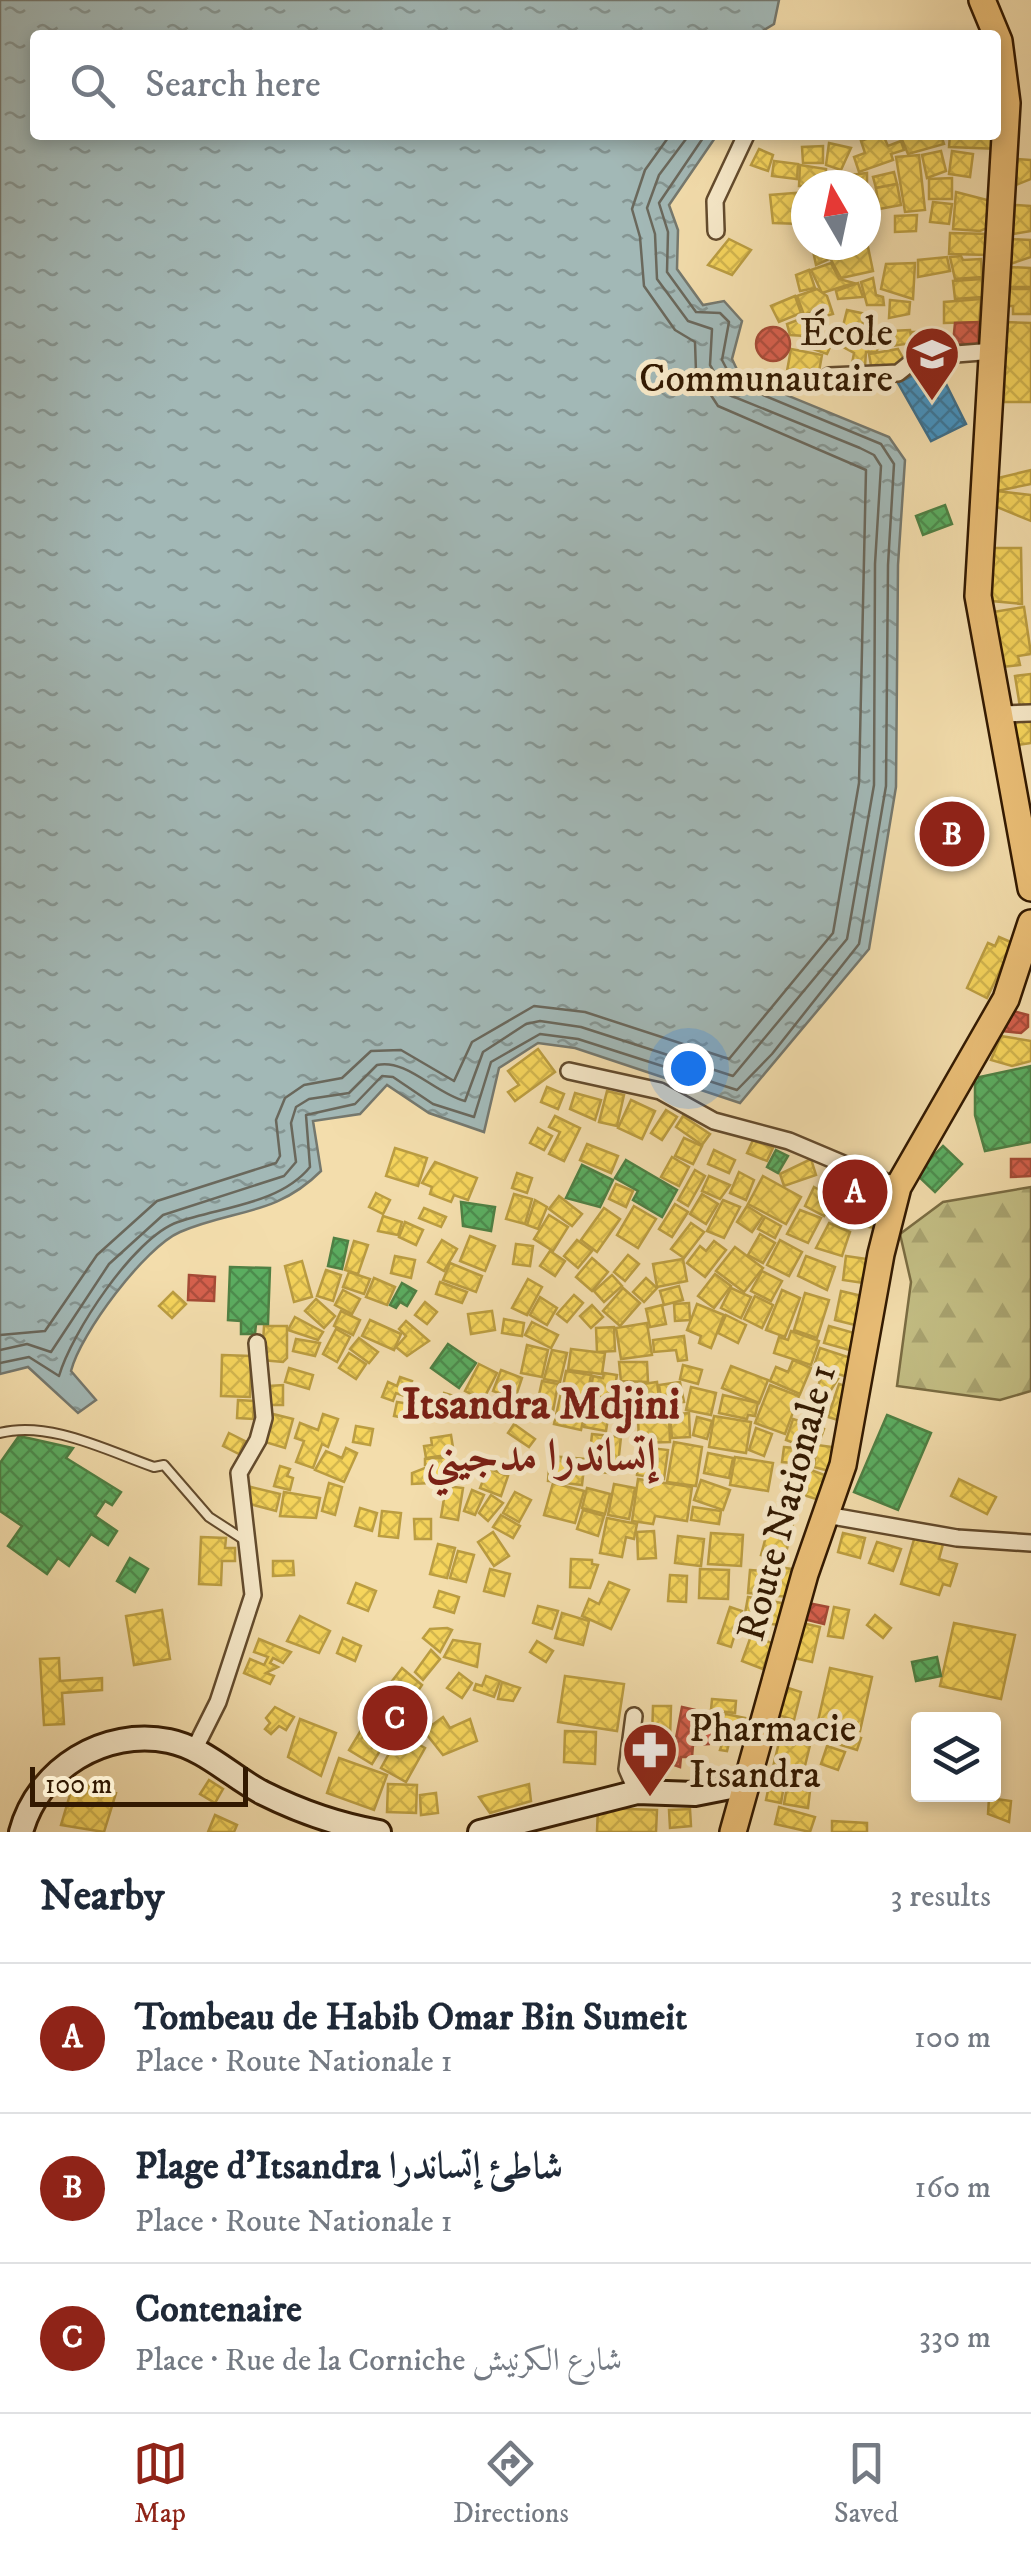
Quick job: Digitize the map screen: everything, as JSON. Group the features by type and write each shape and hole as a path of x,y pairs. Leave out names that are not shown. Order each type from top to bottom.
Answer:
{"main road":[{"path":"982,0 994,30"},
{"path":"1001,86 1006,153 978,596 1031,888"},
{"name":"Route Nationale 1","path":"734,1826 852,1426 881,1254 898,1187 1006,999 1031,923"},
{"path":"21,1832 44,1787 66,1763 96,1746 155,1739 194,1750 302,1811 378,1832"},
{"path":"480,1832 637,1792 695,1794 746,1784"},
{"path":"695,1794 734,1826"}],"street":[{"path":"716,231 715,201 744,140"},
{"path":"829,376 898,373 918,357 994,351"},
{"path":"998,714 1031,713"},
{"path":"569,1071 660,1091 714,1122 789,1141 898,1187"},
{"path":"194,1750 218,1702 253,1595 239,1472 258,1440 264,1418 257,1343"},
{"path":"826,1515 957,1538 1031,1544"},
{"path":"634,1716 628,1768 637,1792"}],"lane":[{"path":"0,1433 19,1428 76,1440 154,1467 164,1465 209,1517 246,1540"}],"green space":[{"path":"1031,1187 1031,1391 1000,1400 897,1386 911,1282 900,1234 943,1202"}],"water":[{"path":"0,0 779,0 774,24 764,30 30,30 30,140 714,140 669,205 678,230 677,269 703,305 724,301 742,321 732,359 740,376 889,437 905,460 898,565 896,787 869,949 740,1103 575,1048 538,1043 499,1068 484,1132 429,1113 387,1085 360,1114 313,1121 321,1171 304,1186 271,1204 180,1232 149,1255 100,1315 71,1371 96,1400 78,1413 28,1367 0,1374"}],"building: Homes":[{"path":"864,140 885,140 888,146 901,141 904,150 891,154 893,160 858,170 854,157 865,153"},
{"path":"902,140 943,140 944,144 908,154"},
{"path":"950,140 997,140 1000,149 949,147"},
{"path":"829,143 851,148 841,170 826,165"},
{"path":"823,146 823,163 803,163 802,147"},
{"path":"759,149 773,155 768,171 751,165"},
{"path":"941,151 946,171 927,178 922,155"},
{"path":"952,151 973,154 970,177 949,174"},
{"path":"919,155 925,210 905,212 896,157"},
{"path":"1017,159 1031,160 1031,179 1016,185"},
{"path":"774,161 798,164 798,170 791,170 791,178 772,176"},
{"path":"800,165 826,169 826,170 800,170"},
{"path":"894,172 897,184 881,187 881,175"},
{"path":"952,178 952,199 929,199 929,179"},
{"path":"897,184 901,205 881,209 881,187"},
{"path":"956,192 991,201 992,226 980,231 953,229"},
{"path":"791,193 791,224 773,223 770,195"},
{"path":"933,202 952,204 949,224 930,222"},
{"path":"1015,205 1031,206 1031,231 1013,234"},
{"path":"917,215 916,231 895,232 895,216"},
{"path":"950,233 990,234 989,255 949,254"},
{"path":"729,239 751,250 732,275 708,265"},
{"path":"1010,239 1030,240 1031,257 1010,264"},
{"path":"961,256 963,260 981,259 982,277 955,279 950,257"},
{"path":"947,257 950,271 918,277 918,260"},
{"path":"831,260 871,260 873,271 841,278"},
{"path":"831,263 839,279 854,283 822,293 811,270"},
{"path":"915,263 913,299 881,289 886,264"},
{"path":"1009,267 1031,268 1031,287 1009,287"},
{"path":"809,270 815,288 800,291 796,275"},
{"path":"873,278 876,295 883,297 884,305 867,305 861,282"},
{"path":"982,279 982,297 955,299 953,281"},
{"path":"858,283 863,297 838,299 836,291"},
{"path":"817,289 827,296 833,314 819,318 817,311 804,315 797,296"},
{"path":"1008,289 1031,289 1031,314 1013,314 1013,306 1007,306"},
{"path":"795,296 801,313 779,322 771,306"},
{"path":"981,299 979,322 944,323 944,302"},
{"path":"890,300 910,302 909,314 889,318"},
{"path":"847,310 866,314 860,331 843,326"},
{"path":"814,314 818,328 805,336 790,335 787,324"},
{"path":"1005,322 1031,323 1031,402 1004,402"},
{"path":"836,328 878,338 877,352 866,352 865,366 852,364 854,353 834,342"},
{"path":"910,330 912,343 891,346 890,331"},
{"path":"912,332 937,332 938,344 946,343 944,350 912,346"},
{"path":"808,335 831,345 827,354 799,344"},
{"path":"791,349 822,355 818,377 787,371"},
{"path":"898,349 907,365 872,371 869,354"},
{"path":"1031,470 1031,484 997,491 994,479"},
{"path":"997,491 1031,495 1031,521 997,507"},
{"path":"992,548 1021,548 1022,604 992,601"},
{"path":"1024,607 1031,654 1018,656 1020,665 1002,667 993,612"},
{"path":"1031,674 1031,705 1020,707 1015,676"},
{"path":"1031,718 1031,743 1017,745 1014,720"},
{"path":"999,937 1013,943 987,998 967,988 988,943 995,946"},
{"path":"1001,1036 1031,1041 1031,1061 1012,1066 991,1060"},
{"path":"538,1049 555,1072 515,1101 508,1092 519,1085 508,1071"},
{"path":"547,1087 564,1094 558,1109 541,1102"},
{"path":"607,1091 624,1095 617,1126 599,1122"},
{"path":"575,1093 601,1100 595,1120 570,1109"},
{"path":"631,1100 655,1111 642,1139 618,1128"},
{"path":"666,1110 677,1117 662,1140 651,1133"},
{"path":"555,1116 580,1128 564,1161 549,1154 560,1132 549,1127"},
{"path":"683,1116 710,1134 702,1145 676,1127"},
{"path":"538,1128 552,1136 544,1150 530,1143"},
{"path":"684,1138 702,1146 693,1164 675,1156"},
{"path":"753,1140 773,1148 767,1161 747,1153"},
{"path":"587,1144 618,1156 611,1173 580,1160"},
{"path":"395,1148 427,1158 418,1186 386,1176"},
{"path":"714,1150 735,1160 729,1173 708,1164"},
{"path":"672,1157 689,1167 679,1186 661,1177"},
{"path":"811,1159 816,1175 784,1186 780,1174"},
{"path":"435,1162 477,1178 468,1200 454,1195 451,1202 430,1194 432,1187 422,1183"},
{"path":"695,1170 705,1176 688,1206 678,1200"},
{"path":"739,1172 754,1180 746,1200 730,1193"},
{"path":"517,1173 532,1178 527,1193 512,1188"},
{"path":"709,1176 730,1185 720,1199 702,1191"},
{"path":"763,1176 801,1197 786,1224 748,1204"},
{"path":"851,1181 882,1188 874,1228 833,1219 836,1204 845,1206"},
{"path":"616,1184 633,1191 626,1207 609,1199"},
{"path":"814,1187 834,1198 824,1216 805,1206"},
{"path":"376,1193 390,1200 383,1214 369,1207"},
{"path":"514,1194 532,1199 525,1224 506,1219"},
{"path":"702,1194 718,1204 706,1224 690,1214"},
{"path":"559,1196 582,1214 572,1226 549,1209"},
{"path":"535,1200 547,1207 538,1229 527,1225"},
{"path":"723,1200 740,1207 724,1238 707,1231"},
{"path":"675,1204 688,1212 672,1237 659,1229"},
{"path":"634,1206 656,1219 638,1248 617,1235"},
{"path":"747,1206 763,1216 752,1232 737,1222"},
{"path":"424,1208 446,1217 441,1227 419,1218"},
{"path":"604,1208 620,1219 597,1252 581,1240"},
{"path":"800,1210 821,1218 808,1243 787,1234"},
{"path":"549,1215 568,1227 553,1251 534,1239"},
{"path":"383,1216 402,1222 398,1235 378,1231"},
{"path":"765,1217 781,1226 775,1238 758,1229"},
{"path":"405,1222 423,1230 416,1245 399,1237"},
{"path":"691,1223 704,1232 684,1258 671,1249"},
{"path":"829,1223 850,1232 842,1256 816,1248"},
{"path":"760,1234 775,1243 763,1263 748,1255"},
{"path":"470,1236 495,1246 485,1271 460,1261"},
{"path":"442,1240 457,1249 444,1271 428,1262"},
{"path":"577,1240 592,1251 578,1268 564,1256"},
{"path":"780,1240 802,1252 789,1276 767,1265"},
{"path":"354,1241 368,1245 358,1274 345,1270"},
{"path":"714,1241 726,1250 705,1277 687,1263 700,1246 706,1251"},
{"path":"516,1244 533,1246 530,1266 513,1264"},
{"path":"735,1247 763,1268 744,1292 716,1271"},
{"path":"550,1251 565,1261 555,1276 540,1266"},
{"path":"628,1255 639,1264 625,1281 614,1272"},
{"path":"395,1256 415,1260 411,1278 391,1273"},
{"path":"806,1256 835,1267 827,1290 798,1276"},
{"path":"846,1256 874,1260 871,1284 843,1280"},
{"path":"592,1258 608,1272 592,1291 576,1277"},
{"path":"683,1259 687,1281 657,1287 653,1264"},
{"path":"302,1261 312,1297 294,1302 285,1266"},
{"path":"450,1263 482,1276 476,1292 443,1280"},
{"path":"326,1270 341,1275 333,1301 317,1296"},
{"path":"762,1271 782,1281 771,1301 751,1291"},
{"path":"349,1272 370,1279 364,1294 343,1287"},
{"path":"715,1274 731,1286 714,1308 698,1296"},
{"path":"612,1275 622,1286 604,1302 594,1291"},
{"path":"374,1278 395,1287 387,1305 366,1297"},
{"path":"646,1278 657,1288 644,1302 633,1292"},
{"path":"528,1279 542,1287 527,1315 512,1308"},
{"path":"440,1282 467,1292 462,1303 436,1294"},
{"path":"679,1286 683,1300 664,1305 660,1291"},
{"path":"623,1288 640,1303 620,1326 603,1311"},
{"path":"731,1288 751,1297 741,1318 721,1308"},
{"path":"343,1290 360,1299 352,1314 335,1305"},
{"path":"782,1290 800,1298 785,1337 766,1330"},
{"path":"841,1291 866,1297 859,1326 835,1320"},
{"path":"173,1292 186,1304 172,1318 159,1306"},
{"path":"805,1293 829,1300 817,1338 794,1330"},
{"path":"574,1295 583,1303 567,1322 557,1314"},
{"path":"755,1296 773,1305 762,1328 744,1319"},
{"path":"540,1297 557,1308 547,1325 530,1315"},
{"path":"316,1299 335,1316 324,1328 305,1311"},
{"path":"425,1302 437,1312 427,1324 415,1315"},
{"path":"689,1303 690,1320 675,1321 674,1304"},
{"path":"697,1304 724,1315 711,1348 699,1343 701,1336 687,1330"},
{"path":"592,1305 603,1317 591,1328 580,1316"},
{"path":"662,1305 666,1324 650,1327 646,1309"},
{"path":"341,1311 360,1320 353,1335 334,1326"},
{"path":"492,1311 495,1330 471,1334 468,1314"},
{"path":"726,1315 746,1325 738,1343 718,1333"},
{"path":"295,1317 323,1332 318,1340 288,1330"},
{"path":"504,1319 524,1323 522,1336 502,1333"},
{"path":"370,1320 401,1334 394,1350 362,1336"},
{"path":"406,1321 429,1341 407,1356 396,1347 406,1336 399,1329"},
{"path":"532,1322 558,1335 551,1348 525,1335"},
{"path":"647,1323 652,1355 621,1359 616,1328"},
{"path":"264,1326 287,1326 287,1358 283,1362 262,1360"},
{"path":"829,1326 858,1334 853,1351 824,1343"},
{"path":"614,1327 615,1351 597,1352 596,1328"},
{"path":"336,1329 350,1337 337,1362 323,1354"},
{"path":"791,1331 819,1341 811,1365 774,1353 779,1337 788,1340"},
{"path":"684,1336 687,1360 678,1361 676,1350 654,1352 653,1340"},
{"path":"359,1338 378,1352 369,1363 350,1349"},
{"path":"296,1339 320,1343 315,1356 293,1351"},
{"path":"527,1345 548,1350 542,1377 521,1373"},
{"path":"820,1348 854,1359 847,1377 814,1366"},
{"path":"571,1349 605,1353 602,1374 568,1370"},
{"path":"552,1350 567,1353 560,1382 544,1379"},
{"path":"349,1353 366,1364 356,1379 339,1368"},
{"path":"222,1355 251,1356 250,1397 221,1396"},
{"path":"793,1360 811,1368 800,1394 770,1381 776,1367 788,1372"},
{"path":"619,1362 647,1362 648,1382 621,1381"},
{"path":"479,1364 497,1373 483,1400 465,1391"},
{"path":"683,1365 702,1370 698,1384 680,1379"},
{"path":"731,1366 768,1380 759,1403 722,1388"},
{"path":"289,1368 313,1375 309,1389 285,1382"},
{"path":"501,1370 522,1378 515,1399 493,1391"},
{"path":"566,1371 591,1375 587,1397 562,1392"},
{"path":"604,1373 617,1375 616,1381 623,1382 615,1400 590,1395 593,1376 603,1378"},
{"path":"822,1374 838,1379 827,1396 817,1390"},
{"path":"400,1377 412,1381 407,1397 396,1393 393,1401 382,1397 388,1382 397,1386"},
{"path":"542,1381 558,1384 552,1417 535,1414"},
{"path":"657,1382 661,1413 640,1416 636,1385"},
{"path":"680,1382 684,1402 662,1405 659,1385"},
{"path":"839,1384 855,1389 844,1422 828,1417"},
{"path":"283,1385 283,1405 269,1405 269,1386"},
{"path":"770,1385 799,1396 785,1434 755,1423"},
{"path":"691,1387 716,1393 711,1415 686,1410"},
{"path":"444,1393 484,1405 480,1417 440,1405"},
{"path":"561,1393 588,1399 581,1430 554,1424"},
{"path":"723,1395 758,1403 755,1416 748,1415 747,1419 719,1413"},
{"path":"589,1397 622,1402 609,1412 606,1431 584,1427"},
{"path":"238,1400 254,1401 253,1419 237,1418"},
{"path":"397,1402 418,1405 416,1420 394,1416"},
{"path":"689,1413 690,1437 672,1438 670,1415"},
{"path":"273,1414 293,1419 285,1448 265,1442"},
{"path":"323,1414 338,1419 328,1447 322,1444 313,1468 296,1462 304,1441 295,1438 300,1423 318,1430"},
{"path":"714,1416 751,1422 746,1453 709,1447"},
{"path":"669,1417 670,1442 639,1443 638,1418"},
{"path":"697,1417 712,1421 707,1439 693,1435"},
{"path":"793,1419 824,1429 819,1443 807,1439 805,1447 786,1440"},
{"path":"514,1424 535,1439 529,1447 508,1433"},
{"path":"356,1426 373,1429 370,1445 353,1442"},
{"path":"756,1428 772,1434 764,1456 749,1450"},
{"path":"229,1433 245,1441 239,1454 223,1446"},
{"path":"592,1434 621,1437 617,1474 588,1471"},
{"path":"451,1435 454,1454 426,1458 424,1446 432,1445 431,1438"},
{"path":"674,1442 702,1447 696,1486 667,1482"},
{"path":"817,1445 840,1448 837,1473 814,1467"},
{"path":"641,1447 668,1450 664,1479 637,1475"},
{"path":"784,1447 805,1449 804,1464 782,1462"},
{"path":"346,1448 357,1453 344,1482 315,1470 326,1451 342,1458"},
{"path":"708,1453 733,1458 729,1478 704,1473"},
{"path":"550,1456 585,1459 582,1485 548,1481"},
{"path":"453,1457 455,1483 433,1485 431,1464 425,1465 425,1459"},
{"path":"735,1457 773,1463 768,1491 730,1485"},
{"path":"280,1466 290,1469 290,1490 274,1486"},
{"path":"430,1466 431,1483 412,1484 412,1473"},
{"path":"803,1467 827,1476 819,1500 794,1492"},
{"path":"488,1468 508,1476 501,1496 480,1488"},
{"path":"638,1479 692,1487 687,1521 655,1516 653,1524 632,1521"},
{"path":"959,1479 996,1497 987,1514 951,1496"},
{"path":"701,1480 730,1490 723,1510 694,1500"},
{"path":"329,1483 342,1487 335,1515 322,1511"},
{"path":"553,1483 584,1491 575,1523 544,1515"},
{"path":"614,1484 635,1488 629,1519 608,1515"},
{"path":"446,1486 463,1488 458,1520 441,1517"},
{"path":"251,1487 280,1494 276,1511 246,1503"},
{"path":"587,1488 610,1494 605,1514 582,1508"},
{"path":"472,1490 484,1495 475,1515 464,1511"},
{"path":"284,1492 320,1498 316,1518 280,1516"},
{"path":"515,1492 531,1500 519,1522 503,1513"},
{"path":"491,1495 503,1503 488,1521 479,1513"},
{"path":"693,1507 721,1511 719,1524 691,1520"},
{"path":"360,1508 377,1513 372,1531 355,1526"},
{"path":"583,1510 604,1516 598,1536 577,1529"},
{"path":"382,1511 401,1513 398,1538 379,1536"},
{"path":"772,1514 794,1520 784,1561 761,1555"},
{"path":"501,1515 520,1526 513,1538 493,1527"},
{"path":"607,1518 637,1524 634,1539 626,1537 622,1557 600,1553"},
{"path":"414,1519 431,1519 431,1539 415,1539"},
{"path":"654,1531 656,1558 638,1559 637,1532"},
{"path":"493,1532 509,1556 494,1566 478,1542"},
{"path":"711,1533 743,1535 741,1566 708,1564"},
{"path":"843,1533 865,1538 860,1558 838,1552"},
{"path":"678,1536 704,1539 701,1566 675,1563"},
{"path":"915,1536 943,1544 939,1559 957,1564 950,1586 943,1584 939,1595 901,1584"},
{"path":"201,1537 226,1538 225,1548 235,1548 235,1561 222,1561 221,1585 199,1584"},
{"path":"877,1542 901,1549 893,1571 869,1563"},
{"path":"438,1544 455,1548 447,1578 430,1574"},
{"path":"458,1551 474,1555 466,1582 450,1578"},
{"path":"571,1559 592,1560 592,1564 598,1565 590,1588 570,1587"},
{"path":"273,1561 293,1561 294,1575 273,1576"},
{"path":"770,1566 793,1569 789,1597 767,1595"},
{"path":"490,1569 510,1574 504,1596 484,1591"},
{"path":"700,1569 729,1570 728,1599 699,1598"},
{"path":"750,1570 765,1571 763,1594 748,1593"},
{"path":"670,1575 687,1576 686,1602 668,1601"},
{"path":"609,1582 629,1590 611,1629 582,1616 589,1599 599,1604"},
{"path":"356,1583 376,1591 368,1611 348,1603"},
{"path":"439,1591 459,1597 454,1613 434,1607"},
{"path":"748,1597 782,1603 778,1625 744,1619"},
{"path":"538,1606 558,1611 552,1629 533,1623"},
{"path":"730,1607 742,1611 731,1647 718,1643"},
{"path":"834,1607 849,1610 843,1638 828,1636"},
{"path":"162,1610 170,1659 134,1665 126,1616"},
{"path":"562,1613 589,1621 583,1645 555,1638"},
{"path":"875,1615 891,1628 883,1638 867,1625"},
{"path":"300,1616 330,1631 319,1653 287,1641"},
{"path":"802,1623 820,1627 812,1662 794,1658"},
{"path":"954,1623 1015,1635 1001,1699 940,1686"},
{"path":"430,1629 452,1630 440,1652 423,1638"},
{"path":"751,1636 772,1643 763,1669 742,1661"},
{"path":"343,1638 361,1646 355,1661 337,1653"},
{"path":"259,1639 291,1652 283,1663 273,1658 270,1663 278,1667 266,1673 274,1676 270,1684 244,1673 250,1659 264,1665 268,1657 254,1652"},
{"path":"453,1640 480,1644 477,1667 444,1657"},
{"path":"537,1641 553,1651 546,1662 530,1652"},
{"path":"431,1650 440,1659 423,1680 415,1672"},
{"path":"59,1658 60,1681 102,1678 102,1690 62,1693 64,1724 44,1725 40,1659"},
{"path":"402,1668 422,1685 403,1713 383,1693"},
{"path":"830,1668 872,1677 860,1731 818,1721"},
{"path":"459,1673 472,1683 462,1698 447,1688"},
{"path":"486,1676 500,1681 494,1697 474,1690 476,1684 482,1686"},
{"path":"565,1676 624,1684 617,1731 558,1722"},
{"path":"502,1682 520,1688 513,1701 498,1699"},
{"path":"785,1687 801,1692 794,1720 778,1715"},
{"path":"712,1699 736,1701 735,1713 711,1710"},
{"path":"390,1705 410,1728 404,1734 379,1709"},
{"path":"653,1706 671,1706 670,1739 652,1738"},
{"path":"275,1707 294,1717 286,1730 279,1726 271,1734 265,1729 270,1723 266,1718"},
{"path":"721,1713 745,1718 741,1733 732,1731 727,1751 720,1750 723,1741 716,1739"},
{"path":"369,1717 392,1731 372,1764 349,1750"},
{"path":"443,1717 450,1728 470,1719 477,1741 443,1755 424,1731"},
{"path":"300,1719 336,1733 321,1776 288,1757"},
{"path":"782,1730 812,1737 802,1778 772,1771"},
{"path":"565,1731 596,1732 595,1764 564,1762"},
{"path":"838,1731 861,1738 857,1750 834,1743"},
{"path":"400,1734 425,1748 406,1782 381,1768"},
{"path":"643,1741 668,1742 667,1767 642,1766"},
{"path":"827,1746 845,1752 838,1770 821,1764"},
{"path":"339,1758 387,1775 374,1810 327,1793"},
{"path":"771,1776 785,1779 781,1803 766,1800"},
{"path":"209,1780 223,1789 215,1803 200,1794"},
{"path":"74,1781 116,1793 104,1832 61,1825"},
{"path":"388,1784 417,1785 416,1813 387,1812"},
{"path":"529,1784 531,1801 490,1813 479,1797"},
{"path":"787,1787 810,1791 808,1808 784,1804"},
{"path":"436,1793 438,1813 421,1815 420,1795"},
{"path":"1011,1801 1009,1822 988,1814 989,1802"},
{"path":"779,1807 815,1817 810,1832 775,1824"},
{"path":"598,1808 657,1810 656,1832 597,1832"},
{"path":"690,1809 691,1826 670,1828 669,1810"},
{"path":"215,1815 237,1825 234,1832 208,1832"},
{"path":"832,1821 867,1823 867,1832 832,1832"}],"building: Shops":[{"path":"979,322 978,344 953,344 955,323"},
{"path":"773,327 785,332 790,344 785,356 773,361 761,356 756,344 761,332"},
{"path":"1006,1009 1028,1015 1028,1027 1021,1033 1001,1031"},
{"path":"1011,1159 1031,1159 1031,1176 1011,1177"},
{"path":"189,1275 215,1277 214,1301 188,1300"},
{"path":"808,1603 828,1607 824,1624 804,1619"},
{"path":"682,1707 717,1715 709,1744 693,1745 692,1757 681,1757 680,1767 671,1764"}],"building: Schools":[{"path":"936,364 966,424 931,441 898,383"}],"building: Public":[{"path":"945,505 952,524 923,535 916,516"},
{"path":"1031,1066 1031,1142 985,1151 975,1115 975,1078"},
{"path":"943,1146 962,1164 935,1192 916,1174"},
{"path":"776,1150 788,1156 778,1173 767,1167"},
{"path":"626,1160 677,1190 662,1217 633,1200 638,1191 615,1178"},
{"path":"582,1165 613,1180 600,1207 566,1198"},
{"path":"461,1202 495,1207 491,1231 463,1226"},
{"path":"334,1238 348,1241 342,1269 328,1266"},
{"path":"230,1267 270,1268 268,1324 256,1324 255,1334 241,1334 241,1321 228,1320"},
{"path":"402,1283 416,1291 407,1306 400,1302 396,1308 390,1305"},
{"path":"448,1344 476,1363 459,1388 431,1368"},
{"path":"887,1415 931,1433 898,1510 854,1492"},
{"path":"19,1436 73,1448 66,1458 121,1492 112,1505 105,1501 95,1516 117,1531 108,1545 91,1534 69,1566 58,1558 47,1574 8,1546 22,1526 0,1511 0,1463"},
{"path":"130,1558 148,1569 135,1592 117,1581"},
{"path":"937,1657 941,1676 916,1681 912,1662"}],"place":[{"name":"École Communautaire","path":"932,403"},
{"name":"Plage d'Itsandra شاطئ إتساندرا","path":"952,834"},
{"name":"Tombeau de Habib Omar Bin Sumeit","path":"855,1192"},
{"name":"Contenaire","path":"395,1718"},
{"name":"Pharmacie Itsandra","path":"650,1799"}],"district":[{"name":"Itsandra Mdjini إتساندرا مدجيني","path":"541,1428"}]}
